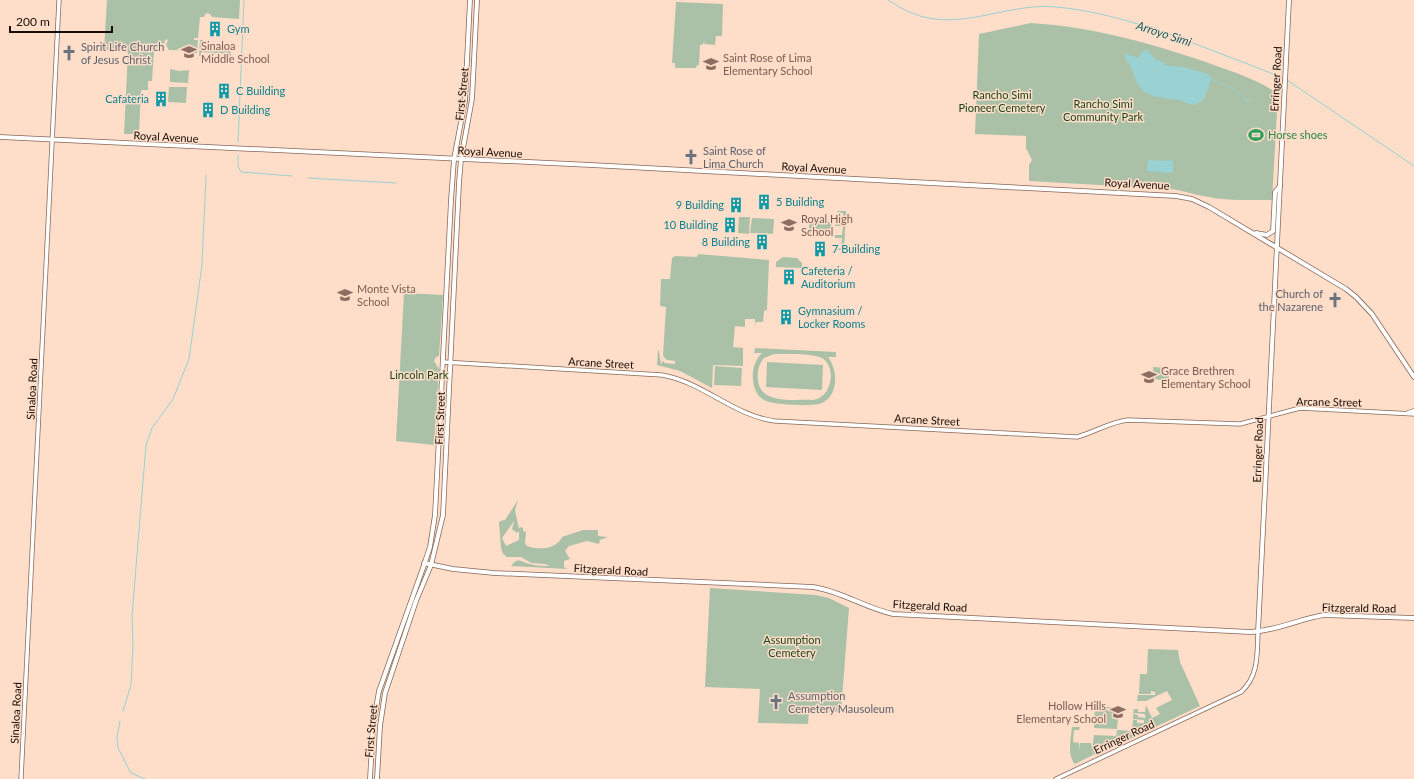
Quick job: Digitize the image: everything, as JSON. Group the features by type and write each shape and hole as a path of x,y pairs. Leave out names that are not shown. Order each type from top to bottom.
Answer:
{"main road":[{"name":"First Street","path":"370,779 373,726 379,691 430,547 435,515 454,159 466,101 470,0"},
{"name":"First Street","path":"377,779 381,712 385,693 416,601 431,565 443,515 461,159 472,99 477,0"},
{"name":"Erringer Road","path":"1258,632 1289,0"},
{"name":"Royal Avenue","path":"0,137 1167,194 1200,202 1346,288 1372,314 1414,377"},
{"path":"1252,233 1267,235 1272,231 1275,192 1280,185"},
{"path":"1408,413 1414,412"},
{"name":"Fitzgerald Road","path":"424,563 494,573 813,587 830,590 870,608 893,614 1258,632 1278,628 1299,620 1324,615 1414,618"}],"street":[{"name":"Sinaloa Road","path":"21,779 59,0"},
{"name":"Arcane Street","path":"443,362 669,376 688,383 750,414 775,421 1068,437 1083,435 1113,423 1128,420 1240,424 1300,408 1408,413"},
{"name":"Erringer Road","path":"1056,779 1241,692 1247,687 1254,674 1258,632"}],"green space":[{"path":"107,0 240,0 239,19 212,17 210,14 206,13 204,17 200,17 198,38 194,38 194,40 198,40 197,53 192,53 192,51 169,50 166,45 168,40 166,39 163,45 165,50 154,51 152,81 148,81 148,90 141,90 139,134 124,134 128,52 104,50"},
{"path":"676,2 723,4 722,36 716,36 715,45 704,44 705,41 702,45 700,45 699,65 697,65 696,68 675,68 675,63 672,63"},
{"name":"Rancho Simi Community Park","path":"1031,23 1078,28 1169,50 1239,74 1271,89 1278,94 1272,200 1220,199 1170,189 1029,181 1029,165 1032,160 1026,148 1026,136 975,134 979,34"},
{"path":"200,40 203,40 203,47 230,49 232,63 225,63 226,54 220,53 220,58 217,58 217,53 201,52 201,56 199,56"},
{"path":"170,69 179,71 189,70 188,83 170,82"},
{"path":"169,87 187,87 186,103 168,102"},
{"path":"837,211 846,211 844,250 835,250 841,248 842,238 835,238 835,235 842,235 843,226 835,226 836,221 843,222 843,213"},
{"path":"739,217 750,217 749,234 738,233"},
{"path":"752,218 774,219 773,234 750,233"},
{"path":"809,221 832,222 832,236 809,235"},
{"path":"698,254 769,260 767,310 764,311 763,322 756,322 755,325 755,319 745,319 745,327 735,326 733,347 743,348 743,366 713,365 712,388 680,371 657,365 658,350 661,364 663,361 665,363 675,364 675,361 667,360 663,356 666,307 660,306 661,279 670,279 672,258 675,256 697,257"},
{"path":"783,257 797,258 802,263 802,268 776,267 776,262"},
{"name":"Lincoln Park","path":"404,293 443,295 439,356 436,357 434,361 439,369 434,445 396,441"},
{"path":"755,348 836,352 836,357 828,357 834,369 835,375 832,394 822,403 810,405 783,404 764,400 756,391 753,375 756,362 762,353 754,353","holes":["774,354 806,355 818,356 822,358 827,362 831,375 825,394 813,400 788,400 771,397 764,393 760,387 758,379 760,365 764,358"]},
{"path":"767,362 823,365 822,390 766,387"},
{"path":"715,366 742,368 741,386 714,385"},
{"path":"1153,367 1169,368 1169,381 1153,379"},
{"path":"518,500 515,510 519,529 520,527 523,528 523,531 526,532 525,543 527,546 536,548 551,547 562,537 583,530 598,530 598,536 608,537 600,540 599,544 587,541 569,546 565,551 570,559 564,561 564,567 567,569 511,566 516,561 520,560 540,566 550,566 531,563 521,557 507,557 503,554 501,548 499,523 500,521 505,520","holes":["514,521 512,529 517,533 519,531 519,540 506,546 502,538"]},
{"name":"Assumption Cemetery","path":"710,588 816,595 829,598 849,608 841,712 809,710 808,724 758,723 760,689 705,687"},
{"path":"1148,649 1178,650 1180,662 1200,706 1119,744 1118,731 1117,744 1094,755 1092,750 1094,735 1116,736 1117,730 1132,731 1133,720 1137,720 1137,723 1144,723 1144,720 1133,719 1133,714 1138,715 1138,717 1145,718 1145,714 1133,713 1134,709 1138,709 1138,712 1145,712 1146,705 1152,718 1160,714 1156,708 1172,700 1167,691 1146,701 1137,701 1138,695 1155,695 1155,692 1151,691 1151,694 1139,694 1140,674 1147,674"},
{"path":"1095,704 1095,709 1119,707 1117,729 1094,728"},
{"path":"1072,727 1080,727 1079,730 1074,730 1073,742 1079,743 1079,750 1080,743 1091,743 1093,755 1075,764 1070,751"}],"water":[{"path":"1144,50 1148,50 1156,60 1163,62 1167,66 1183,67 1208,74 1211,79 1204,99 1199,103 1191,104 1178,100 1153,96 1143,90 1138,85 1124,53 1138,58"},
{"path":"1148,160 1173,161 1173,173 1147,171"}],"waterway":[{"path":"238,142 244,0"},
{"name":"Arroyo Simi","path":"888,0 902,9 912,13 930,18 948,20 966,19 1038,7 1056,7 1098,13 1139,24 1199,45 1284,79"},
{"path":"1211,79 1234,89 1246,100 1250,100"},
{"name":"Arroyo Simi","path":"1287,80 1414,166"},
{"path":"238,155 238,166 241,172 292,176"},
{"path":"123,711 131,685 133,646 132,616 146,445 152,428 173,399 189,359 202,265 206,175"},
{"path":"308,178 396,183"},
{"path":"120,721 117,737 118,748 131,773 145,779"}],"place":[{"name":"Gym","path":"215,29"},
{"name":"Sinaloa Middle School","path":"189,52"},
{"name":"Spirit Life Church of Jesus Christ","path":"69,53"},
{"name":"Saint Rose of Lima Elementary School","path":"711,64"},
{"name":"C Building","path":"224,91"},
{"name":"Cafateria","path":"161,99"},
{"name":"D Building","path":"208,110"},
{"name":"Horse shoes","path":"1256,135"},
{"name":"Saint Rose of Lima Church","path":"691,157"},
{"name":"5 Building","path":"764,202"},
{"name":"9 Building","path":"736,205"},
{"name":"10 Building","path":"730,225"},
{"name":"Royal High School","path":"789,225"},
{"name":"8 Building","path":"762,242"},
{"name":"7 Building","path":"820,249"},
{"name":"Cafeteria / Auditorium","path":"789,277"},
{"name":"Monte Vista School","path":"345,295"},
{"name":"Church of the Nazarene","path":"1335,300"},
{"name":"Gymnasium / Locker Rooms","path":"786,317"},
{"name":"Grace Brethren Elementary School","path":"1149,377"},
{"name":"Assumption Cemetery Mausoleum","path":"776,702"},
{"name":"Hollow Hills Elementary School","path":"1118,712"}],"park label":[{"name":"Rancho Simi Pioneer Cemetery","path":"1002,101"}]}
